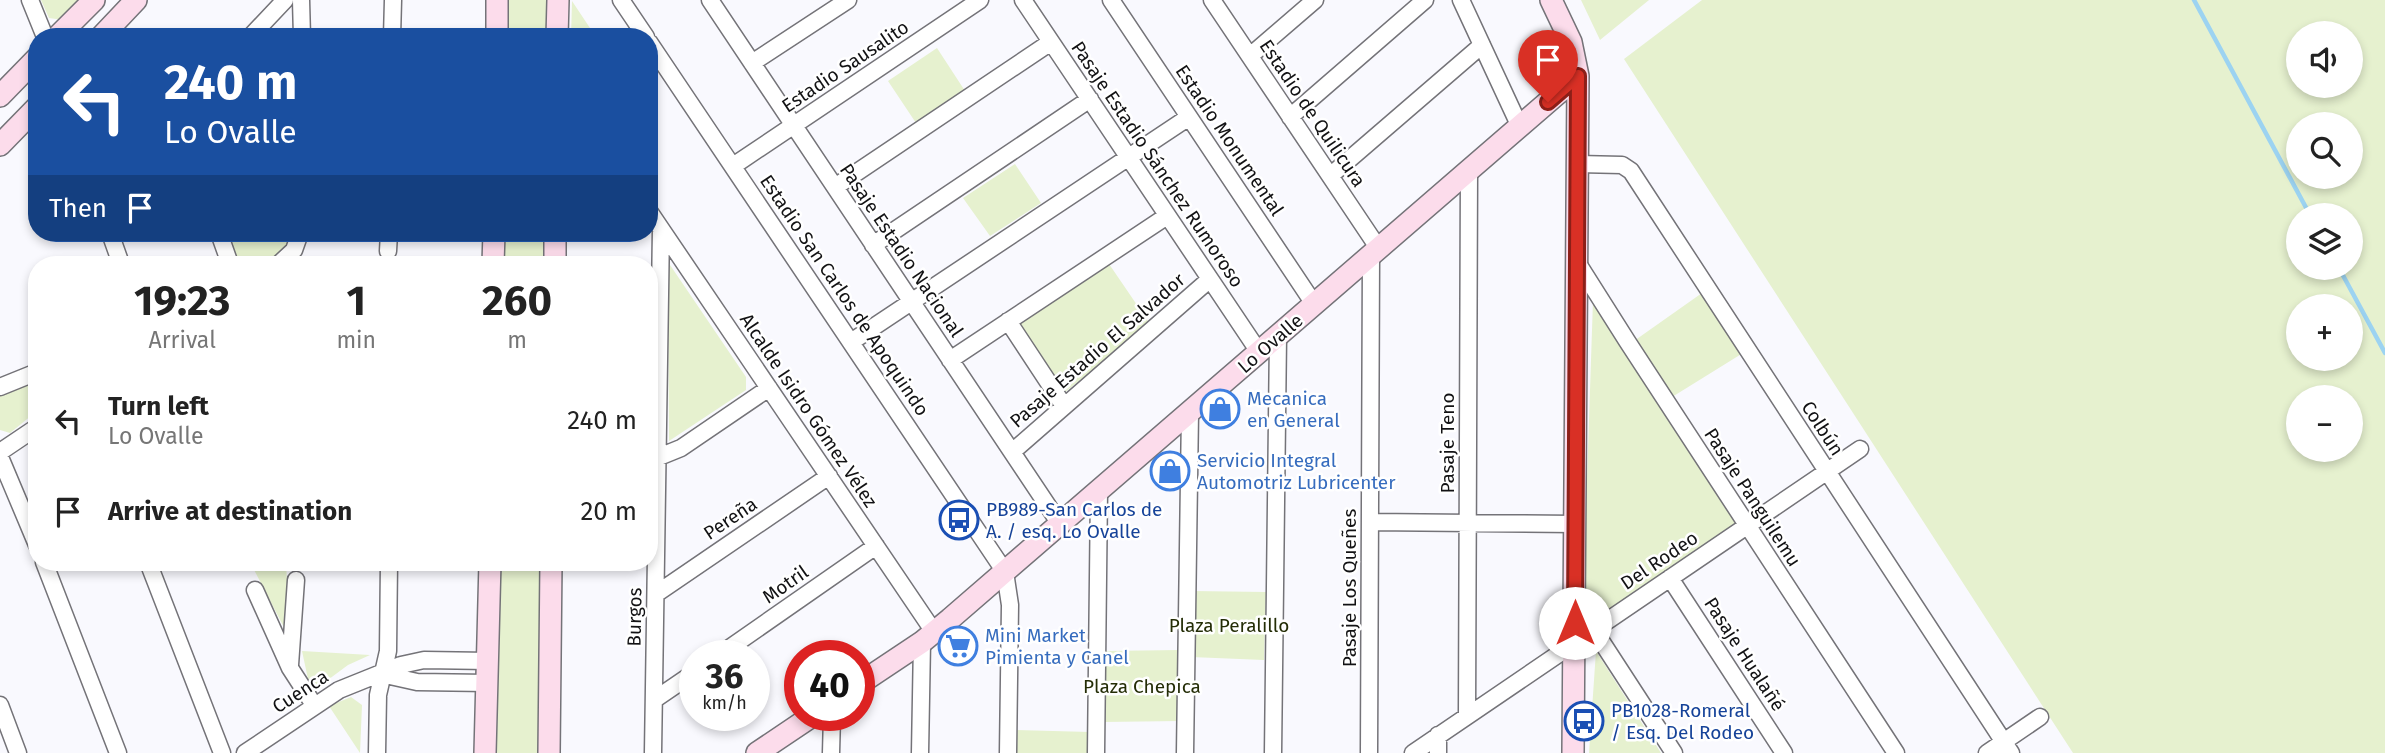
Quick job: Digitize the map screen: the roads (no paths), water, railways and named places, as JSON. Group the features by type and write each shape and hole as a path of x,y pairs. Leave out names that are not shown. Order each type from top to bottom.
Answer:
{"street":[{"path":"30,0 41,28"},
{"path":"66,28 94,0"},
{"path":"110,28 136,0"},
{"path":"259,28 285,0"},
{"path":"301,0 302,28"},
{"path":"392,28 393,0"},
{"path":"497,0 497,28"},
{"path":"557,28 558,0"},
{"path":"621,0 640,28"},
{"path":"752,63 848,0"},
{"name":"Estadio Sausalito","path":"733,166 980,0"},
{"name":"Pasaje Estadio Sánchez Rumoroso","path":"1023,0 1259,352"},
{"name":"Estadio Monumental","path":"1111,0 1314,304"},
{"name":"Estadio de Quilicura","path":"1213,0 1330,176 1375,252"},
{"path":"1290,117 1425,0"},
{"path":"1461,0 1520,127"},
{"path":"1551,0 1571,42 1578,76 1573,753"},
{"name":"Pasaje Estadio Nacional","path":"716,2 752,63 1060,524"},
{"path":"1250,57 1308,2"},
{"path":"835,187 1051,42"},
{"path":"1330,176 1482,45"},
{"name":"Estadio San Carlos de Apoquindo","path":"658,55 1005,572"},
{"path":"0,96 28,67"},
{"name":"Lo Ovalle","path":"875,673 928,637 1005,572 1578,76"},
{"path":"873,245 1090,99"},
{"path":"0,145 9,126 28,113"},
{"path":"851,342 1189,117"},
{"name":"Colbún","path":"1578,164 1622,165 1631,170 2008,747"},
{"name":"Pasaje Teno","path":"1467,716 1469,170"},
{"path":"950,360 1167,216"},
{"name":"Alcalde Isidro Gómez Vélez","path":"658,224 876,546 928,637"},
{"name":"Burgos","path":"658,316 661,229"},
{"path":"388,242 388,251"},
{"name":"Pasaje Los Queñes","path":"1369,753 1375,252"},
{"name":"Pasaje Panguilemu","path":"1577,262 1896,753"},
{"name":"Pasaje Estadio El Salvador","path":"1012,452 1210,279"},
{"path":"1009,321 1065,406"},
{"path":"1273,753 1278,336"},
{"path":"0,387 28,376"},
{"path":"658,458 681,449 769,388"},
{"path":"1185,753 1190,412"},
{"path":"28,434 0,454 28,523"},
{"name":"Del Rodeo","path":"1413,753 1860,449"},
{"name":"Pereña","path":"656,594 828,476"},
{"path":"1096,753 1099,490"},
{"path":"1370,522 1576,524"},
{"name":"Motril","path":"741,640 876,546"},
{"path":"47,571 118,753"},
{"path":"151,571 222,753"},
{"path":"377,753 379,695 388,651 389,571"},
{"path":"485,753 490,571"},
{"path":"548,753 551,571"},
{"name":"Burgos","path":"653,753 655,571"},
{"path":"1005,572 1010,605 1008,753"},
{"name":"Pasaje Hualañé","path":"1670,578 1784,753"},
{"path":"290,668 296,580"},
{"path":"255,590 290,668 314,705"},
{"path":"1594,630 1674,753"},
{"path":"920,753 928,637"},
{"name":"Cuenca","path":"245,753 314,705 357,681 382,674 401,664 424,660 489,661"},
{"path":"382,674 417,681 488,683"},
{"path":"654,700 679,683"},
{"path":"0,705 17,750 0,752"},
{"path":"1987,753 2008,747 2040,717"},
{"path":"757,753 790,731"},
{"path":"831,753 832,731"},
{"path":"1438,736 1438,753"}],"waterway":[{"path":"2194,0 2304,203"},
{"path":"2345,280 2385,353"}],"place":[{"name":"Mecanica en General","path":"1220,409"},
{"name":"Servicio Integral Automotriz Lubricenter","path":"1170,471"},
{"name":"PB989-San Carlos de A. / esq. Lo Ovalle","path":"959,520"},
{"name":"Mini Market Pimienta y Canel","path":"958,646"},
{"name":"PB1028-Romeral / Esq. Del Rodeo","path":"1584,721"}],"park label":[{"name":"Plaza Peralillo","path":"1229,625"},
{"name":"Plaza Chepica","path":"1142,686"}]}
